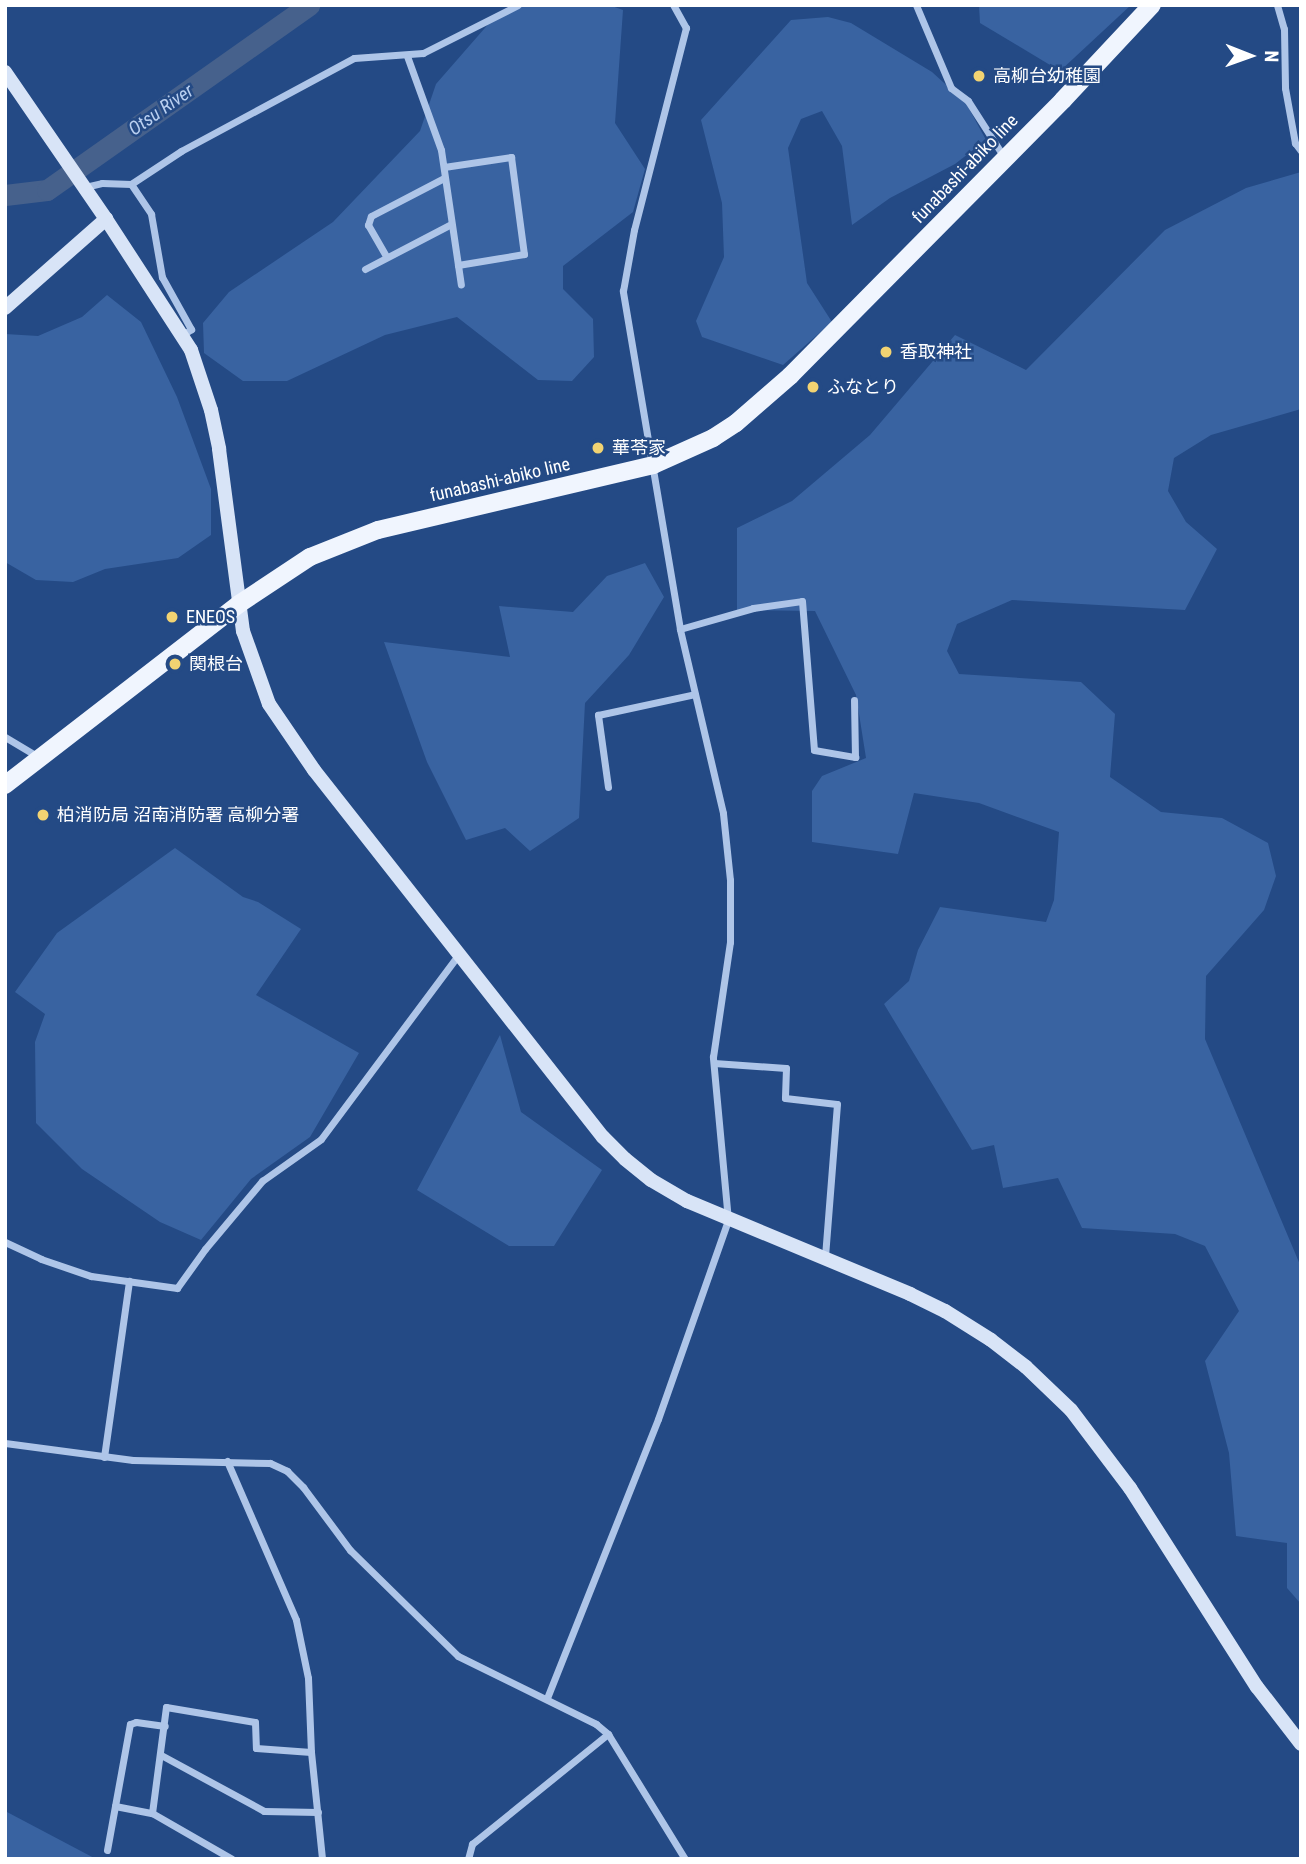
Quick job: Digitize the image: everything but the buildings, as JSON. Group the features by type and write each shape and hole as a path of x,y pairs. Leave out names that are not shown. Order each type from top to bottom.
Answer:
{"main road":[{"name":"funabashi-abiko line","path":"5,785 239,604 310,557 378,530 653,465 713,438 766,399 1152,5"}],"street":[{"path":"82,185 131,184 181,151 354,58 423,53 518,5"},
{"path":"547,1698 654,1430 728,1220 714,1063 717,1021 730,942 730,880 716,775 680,629 623,291 634,230 686,28 673,5"},
{"path":"916,5 951,88 968,101 1004,158"},
{"path":"1277,5 1284,29 1285,88 1295,143 1301,150"},
{"path":"407,56 444,167 461,285"},
{"path":"5,72 183,335 201,376 211,410 247,644 269,704 314,770 603,1137 625,1159 675,1194 728,1220 825,1258 945,1311 991,1340 1026,1367 1071,1410 1130,1488 1257,1687 1301,1744"},
{"path":"444,167 511,156 524,254 458,265"},
{"path":"386,256 368,225 371,216 444,178"},
{"path":"131,184 152,214 162,277 191,329 183,335"},
{"path":"5,308 106,219"},
{"path":"365,269 451,224"},
{"path":"680,629 753,608 802,601 814,750 855,757 854,700"},
{"path":"608,787 598,715 695,694"},
{"path":"5,737 40,758"},
{"path":"5,1242 41,1259 90,1276 177,1288 205,1249 262,1181 321,1139 459,954"},
{"path":"714,1063 786,1068 785,1098 837,1104 825,1258"},
{"path":"104,1457 129,1280"},
{"path":"5,1443 104,1457 270,1463 286,1471 303,1487 350,1550 458,1656 547,1698 596,1724 608,1734 685,1859"},
{"path":"227,1461 296,1620 308,1678 311,1752 322,1859"},
{"path":"152,1813 166,1707 256,1722 256,1748 311,1752"},
{"path":"107,1850 130,1724 136,1722 165,1726"},
{"path":"468,1859 472,1844 608,1734"},
{"path":"161,1755 264,1811 318,1812"},
{"path":"115,1806 152,1813 232,1859"}],"shaded area":[{"path":"524,5 609,5 623,10 615,123 645,169 633,212 563,266 563,289 593,319 594,357 572,381 538,380 457,317 385,335 287,381 243,381 204,353 203,323 229,292 333,222 420,131 436,84 491,21"},
{"path":"979,5 1131,5 1060,71 980,23"},
{"path":"828,17 851,23 932,72 966,103 986,140 955,164 890,198 852,225 842,146 822,111 801,119 788,148 807,283 832,322 783,365 702,337 696,321 724,257 722,203 701,120 791,20"},
{"path":"1301,172 1301,409 1211,435 1174,458 1168,491 1186,522 1217,549 1185,610 1012,600 957,624 947,651 959,674 1081,682 1115,714 1110,777 1161,812 1222,818 1268,843 1276,876 1264,910 1206,976 1205,1039 1301,1267 1301,1604 1287,1588 1287,1543 1236,1536 1229,1453 1205,1361 1239,1311 1205,1246 1175,1234 1082,1228 1058,1178 1003,1188 994,1145 972,1150 884,1004 909,981 918,950 940,907 1046,922 1054,900 1059,832 979,803 914,793 898,854 812,842 812,791 822,776 866,758 856,695 815,611 737,610 737,528 792,501 870,435 955,335 1026,370 1165,230 1246,188"},
{"path":"107,295 141,322 177,397 211,489 211,535 178,558 105,569 73,582 36,580 5,562 5,334 38,336 82,317"},
{"path":"645,563 664,597 629,655 585,703 579,818 530,851 505,828 466,840 427,762 384,642 510,657 499,606 573,612 607,576"},
{"path":"175,848 243,897 258,902 301,929 256,995 359,1053 310,1137 251,1179 201,1240 160,1222 82,1169 36,1123 35,1042 45,1014 15,992 57,933"},
{"path":"500,1035 521,1112 602,1170 554,1246 509,1246 417,1190"},
{"path":"7,1812 96,1859 5,1859"}],"waterway":[{"name":"Otsu River","path":"5,195 47,190 309,5"}],"place":[{"name":"高柳台幼稚園","path":"979,76"},
{"name":"香取神社","path":"886,352"},
{"name":"ふなとり","path":"813,387"},
{"name":"華苓家","path":"598,448"},
{"name":"ENEOS","path":"172,617"},
{"name":"関根台","path":"175,664"},
{"name":"柏消防局 沼南消防署 高柳分署","path":"43,815"}]}
